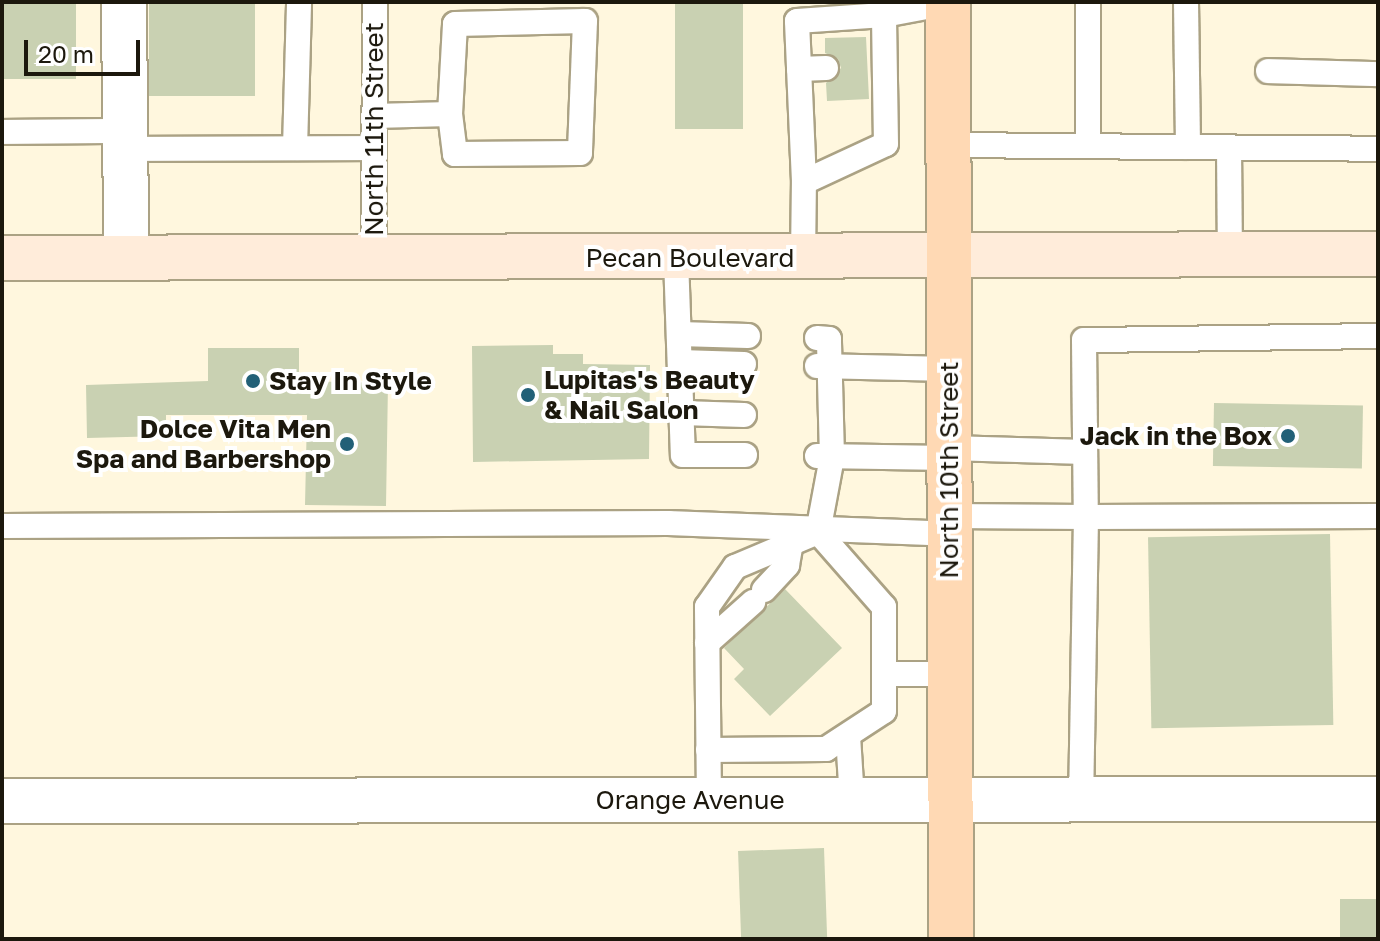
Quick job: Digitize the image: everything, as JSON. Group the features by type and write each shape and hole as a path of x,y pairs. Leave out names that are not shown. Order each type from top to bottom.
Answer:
{"main road":[{"name":"North 10th Street","path":"948,3 951,939"},
{"name":"Pecan Boulevard","path":"2,258 126,255 948,259 1378,254"}],"street":[{"path":"124,2 126,255"},
{"name":"Orange Avenue","path":"2,801 1378,799"}],"lane":[{"path":"295,148 299,2"},
{"name":"North 11th Street","path":"374,256 375,2"},
{"path":"1088,2 1088,146"},
{"path":"1186,2 1188,147"},
{"path":"803,259 804,182 797,21 884,15 948,3"},
{"path":"804,182 886,144 877,66 884,15"},
{"path":"585,21 580,153 455,154 450,114 455,24 585,21"},
{"path":"799,69 826,68"},
{"path":"1268,71 1378,74"},
{"path":"374,116 450,114"},
{"path":"2,132 295,148 374,148"},
{"path":"948,145 1378,149"},
{"path":"1229,147 1230,256"},
{"path":"676,258 683,455 745,455"},
{"path":"679,334 748,336"},
{"path":"1081,799 1086,517 1084,340 1378,336"},
{"path":"708,750 826,749 884,711 884,607 818,532 824,456 823,366 829,339 817,338"},
{"path":"680,362 744,364"},
{"path":"823,366 949,369"},
{"path":"682,413 744,415"},
{"path":"824,456 1085,452"},
{"path":"2,526 668,523 818,532 1086,517 1378,516"},
{"path":"709,800 707,607 735,567 818,532"},
{"path":"707,643 787,565 791,543"},
{"path":"884,674 950,674"},
{"path":"848,736 852,799"}],"building":[{"path":"2,2 76,2 76,79 2,79"},
{"path":"149,2 255,2 255,96 149,96"},
{"path":"675,2 743,2 743,129 675,129"},
{"path":"866,37 869,99 827,101 826,83 841,68 838,59 825,53 825,38"},
{"name":"Lupitas's Beauty & Nail Salon","path":"553,345 553,354 583,354 583,364 650,365 649,459 473,462 472,346"},
{"path":"208,348 299,348 299,381 388,383 386,506 305,505 307,415 166,415 166,436 87,438 86,385 208,381"},
{"name":"Jack in the Box","path":"1214,403 1363,406 1362,469 1213,466"},
{"path":"1330,534 1333,725 1151,728 1148,537"},
{"path":"785,589 842,648 770,716 734,679 744,669 724,648"},
{"path":"824,848 827,939 741,939 738,851"},
{"path":"1340,899 1378,899 1378,939 1340,939"}],"place":[{"name":"Stay In Style","path":"253,381"},
{"name":"Lupitas's Beauty & Nail Salon","path":"528,395"},
{"name":"Jack in the Box","path":"1288,436"},
{"name":"Dolce Vita Men Spa and Barbershop","path":"347,444"}]}
